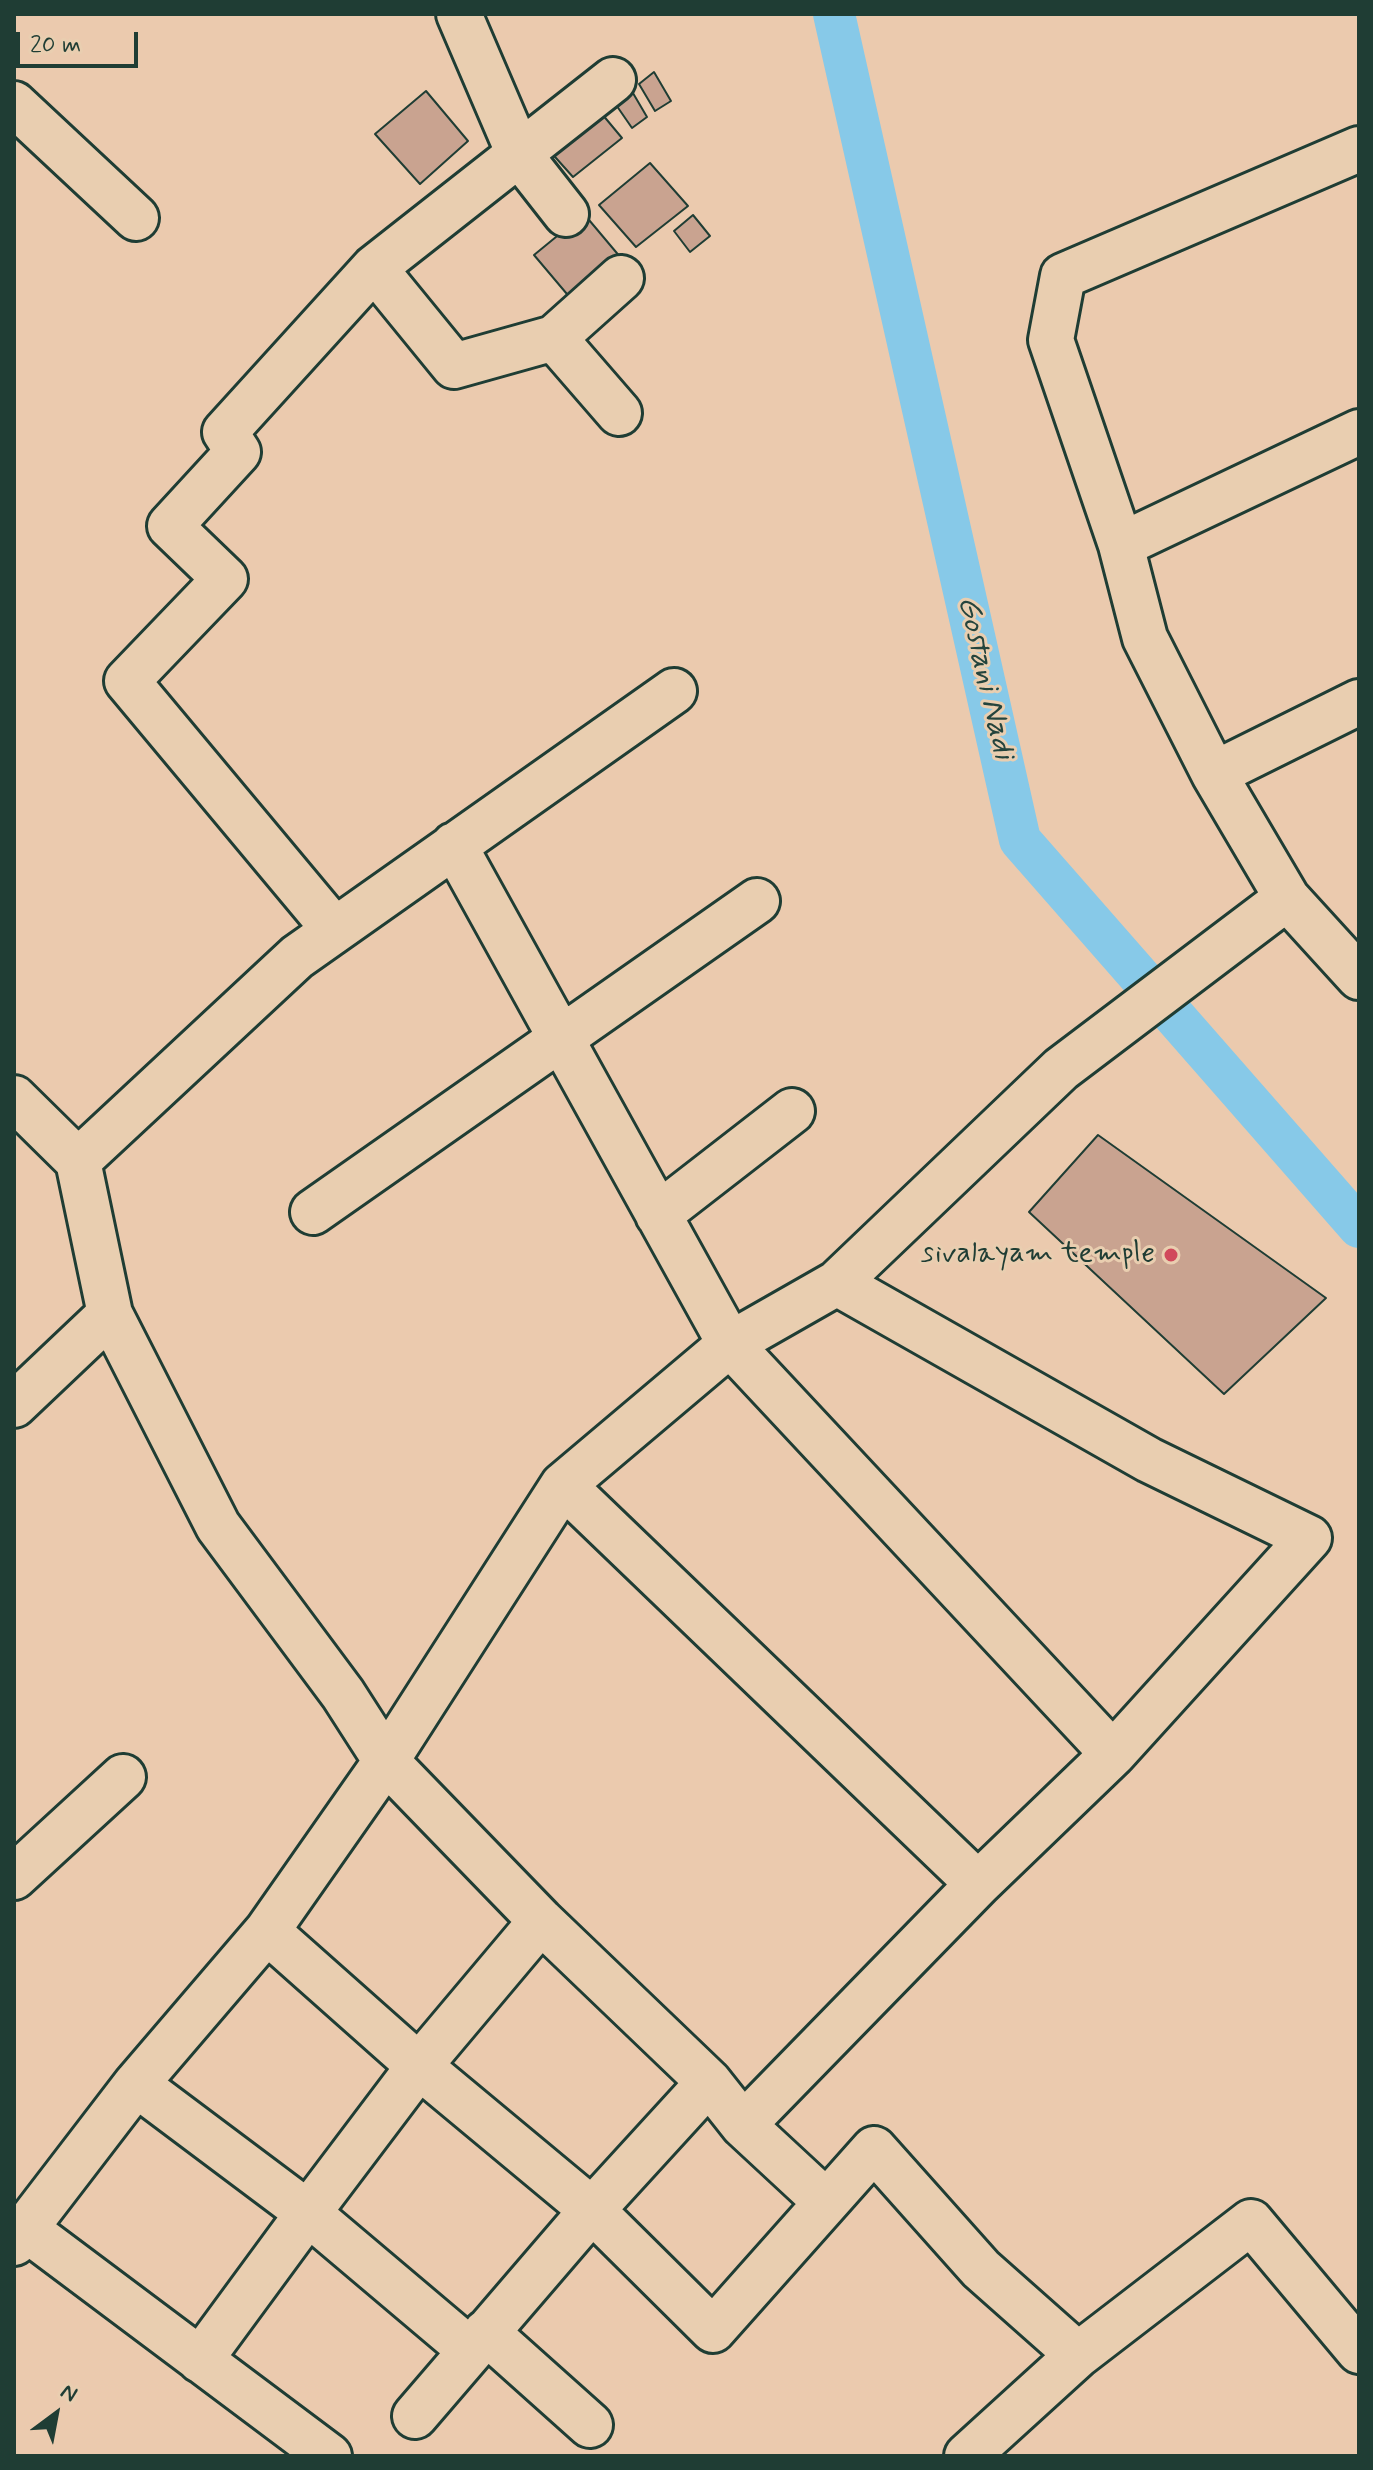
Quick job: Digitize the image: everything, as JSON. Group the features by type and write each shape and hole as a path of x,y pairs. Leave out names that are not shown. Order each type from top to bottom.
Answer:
{"street":[{"path":"459,14 519,154 566,214"},
{"path":"334,929 127,681 225,579 170,526 238,452 225,432 374,268 613,80"},
{"path":"14,104 136,218"},
{"path":"1359,149 1063,276 1051,340 1121,545 1145,638 1214,774 1287,898 1359,977"},
{"path":"374,268 454,366 554,338 621,278"},
{"path":"554,338 619,413"},
{"path":"1121,545 1359,432"},
{"path":"78,1161 297,957 674,691"},
{"path":"1214,774 1359,702"},
{"path":"454,845 730,1344 1113,1754"},
{"path":"329,2456 200,2360 20,2236 136,2084 267,1931 386,1761 563,1485 730,1344 837,1283 1061,1069 1287,898"},
{"path":"313,1212 757,901"},
{"path":"14,1098 78,1161 110,1314 218,1526 343,1694 386,1761 541,1921 709,2082 743,2125 826,2202"},
{"path":"658,1215 792,1111"},
{"path":"743,2125 978,1884 1113,1754 1309,1538 1149,1460 837,1283"},
{"path":"14,1405 110,1314"},
{"path":"563,1485 978,1884"},
{"path":"14,1877 123,1777"},
{"path":"200,2360 419,2066 541,1921"},
{"path":"267,1931 419,2066 592,2210 713,2330 874,2149 981,2269 1078,2355"},
{"path":"415,2416 592,2210 709,2082"},
{"path":"136,2084 590,2425"},
{"path":"967,2456 1078,2355 1251,2222 1359,2351"}],"building":[{"path":"654,72 671,101 655,111 639,84"},
{"path":"630,88 647,117 632,128 612,99"},
{"path":"426,91 468,141 420,184 375,134"},
{"path":"597,108 622,138 573,177 547,148"},
{"path":"650,163 688,206 636,247 599,205"},
{"path":"584,214 621,258 572,300 534,255"},
{"path":"693,215 710,236 690,252 674,231"},
{"name":"sivalayam temple","path":"1098,1135 1326,1298 1224,1394 1029,1212"}],"waterway":[{"name":"Gostani Nadi","path":"834,14 1020,840 1359,1227"}],"place":[{"name":"sivalayam temple","path":"1171,1255"}]}
